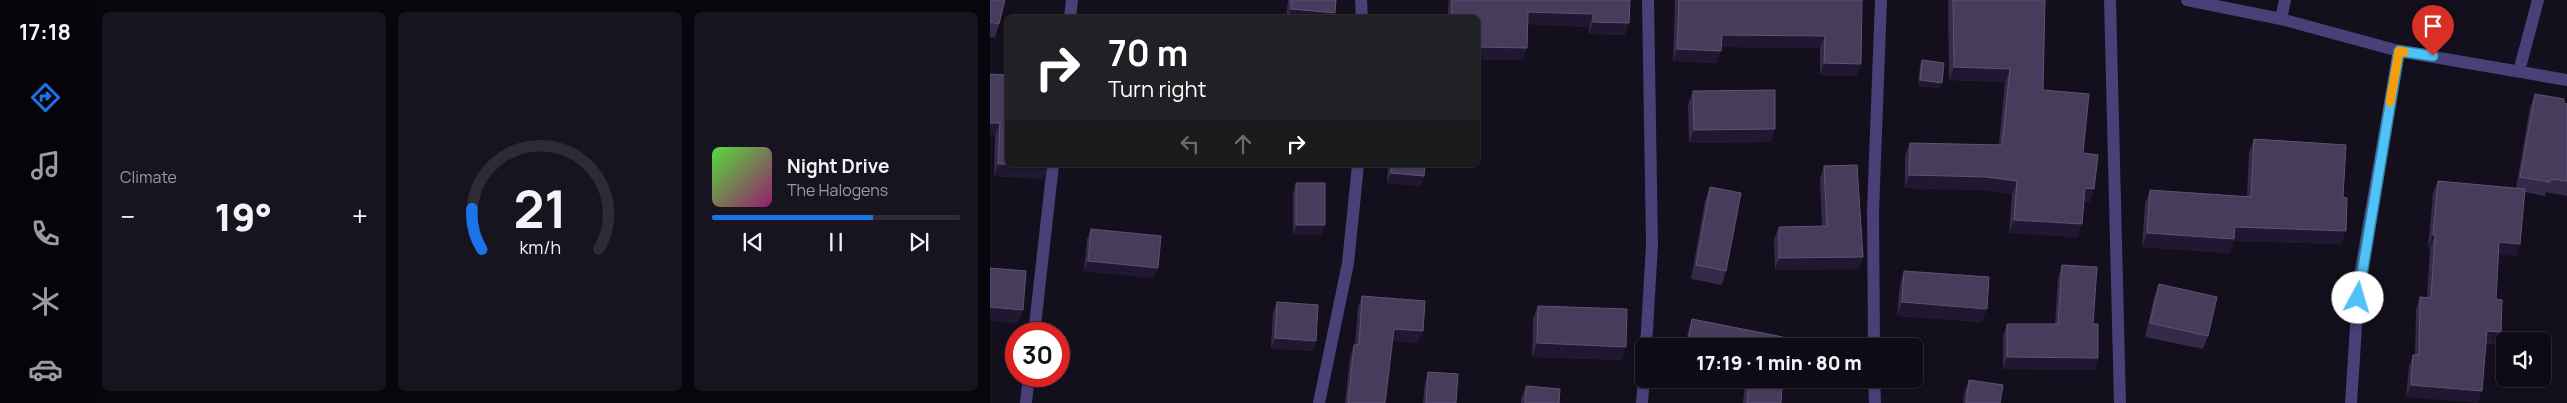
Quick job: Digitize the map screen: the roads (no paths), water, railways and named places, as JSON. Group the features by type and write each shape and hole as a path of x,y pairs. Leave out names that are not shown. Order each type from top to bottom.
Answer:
{"street":[{"path":"1070,15 1072,0"},
{"path":"1361,0 1362,15"},
{"path":"1646,338 1652,245 1648,0"},
{"path":"1874,338 1873,211 1881,0"},
{"path":"2110,0 2120,403"},
{"path":"2187,0 2281,18 2399,51 2567,80"},
{"path":"2281,18 2285,0"},
{"path":"2519,71 2538,0"},
{"path":"2351,403 2359,281 2399,51"},
{"path":"1035,322 1053,167"},
{"path":"1319,403 1348,263 1358,167"},
{"path":"1026,403 1028,387"},
{"path":"1642,403 1643,388"},
{"path":"1874,388 1875,403"}]}
